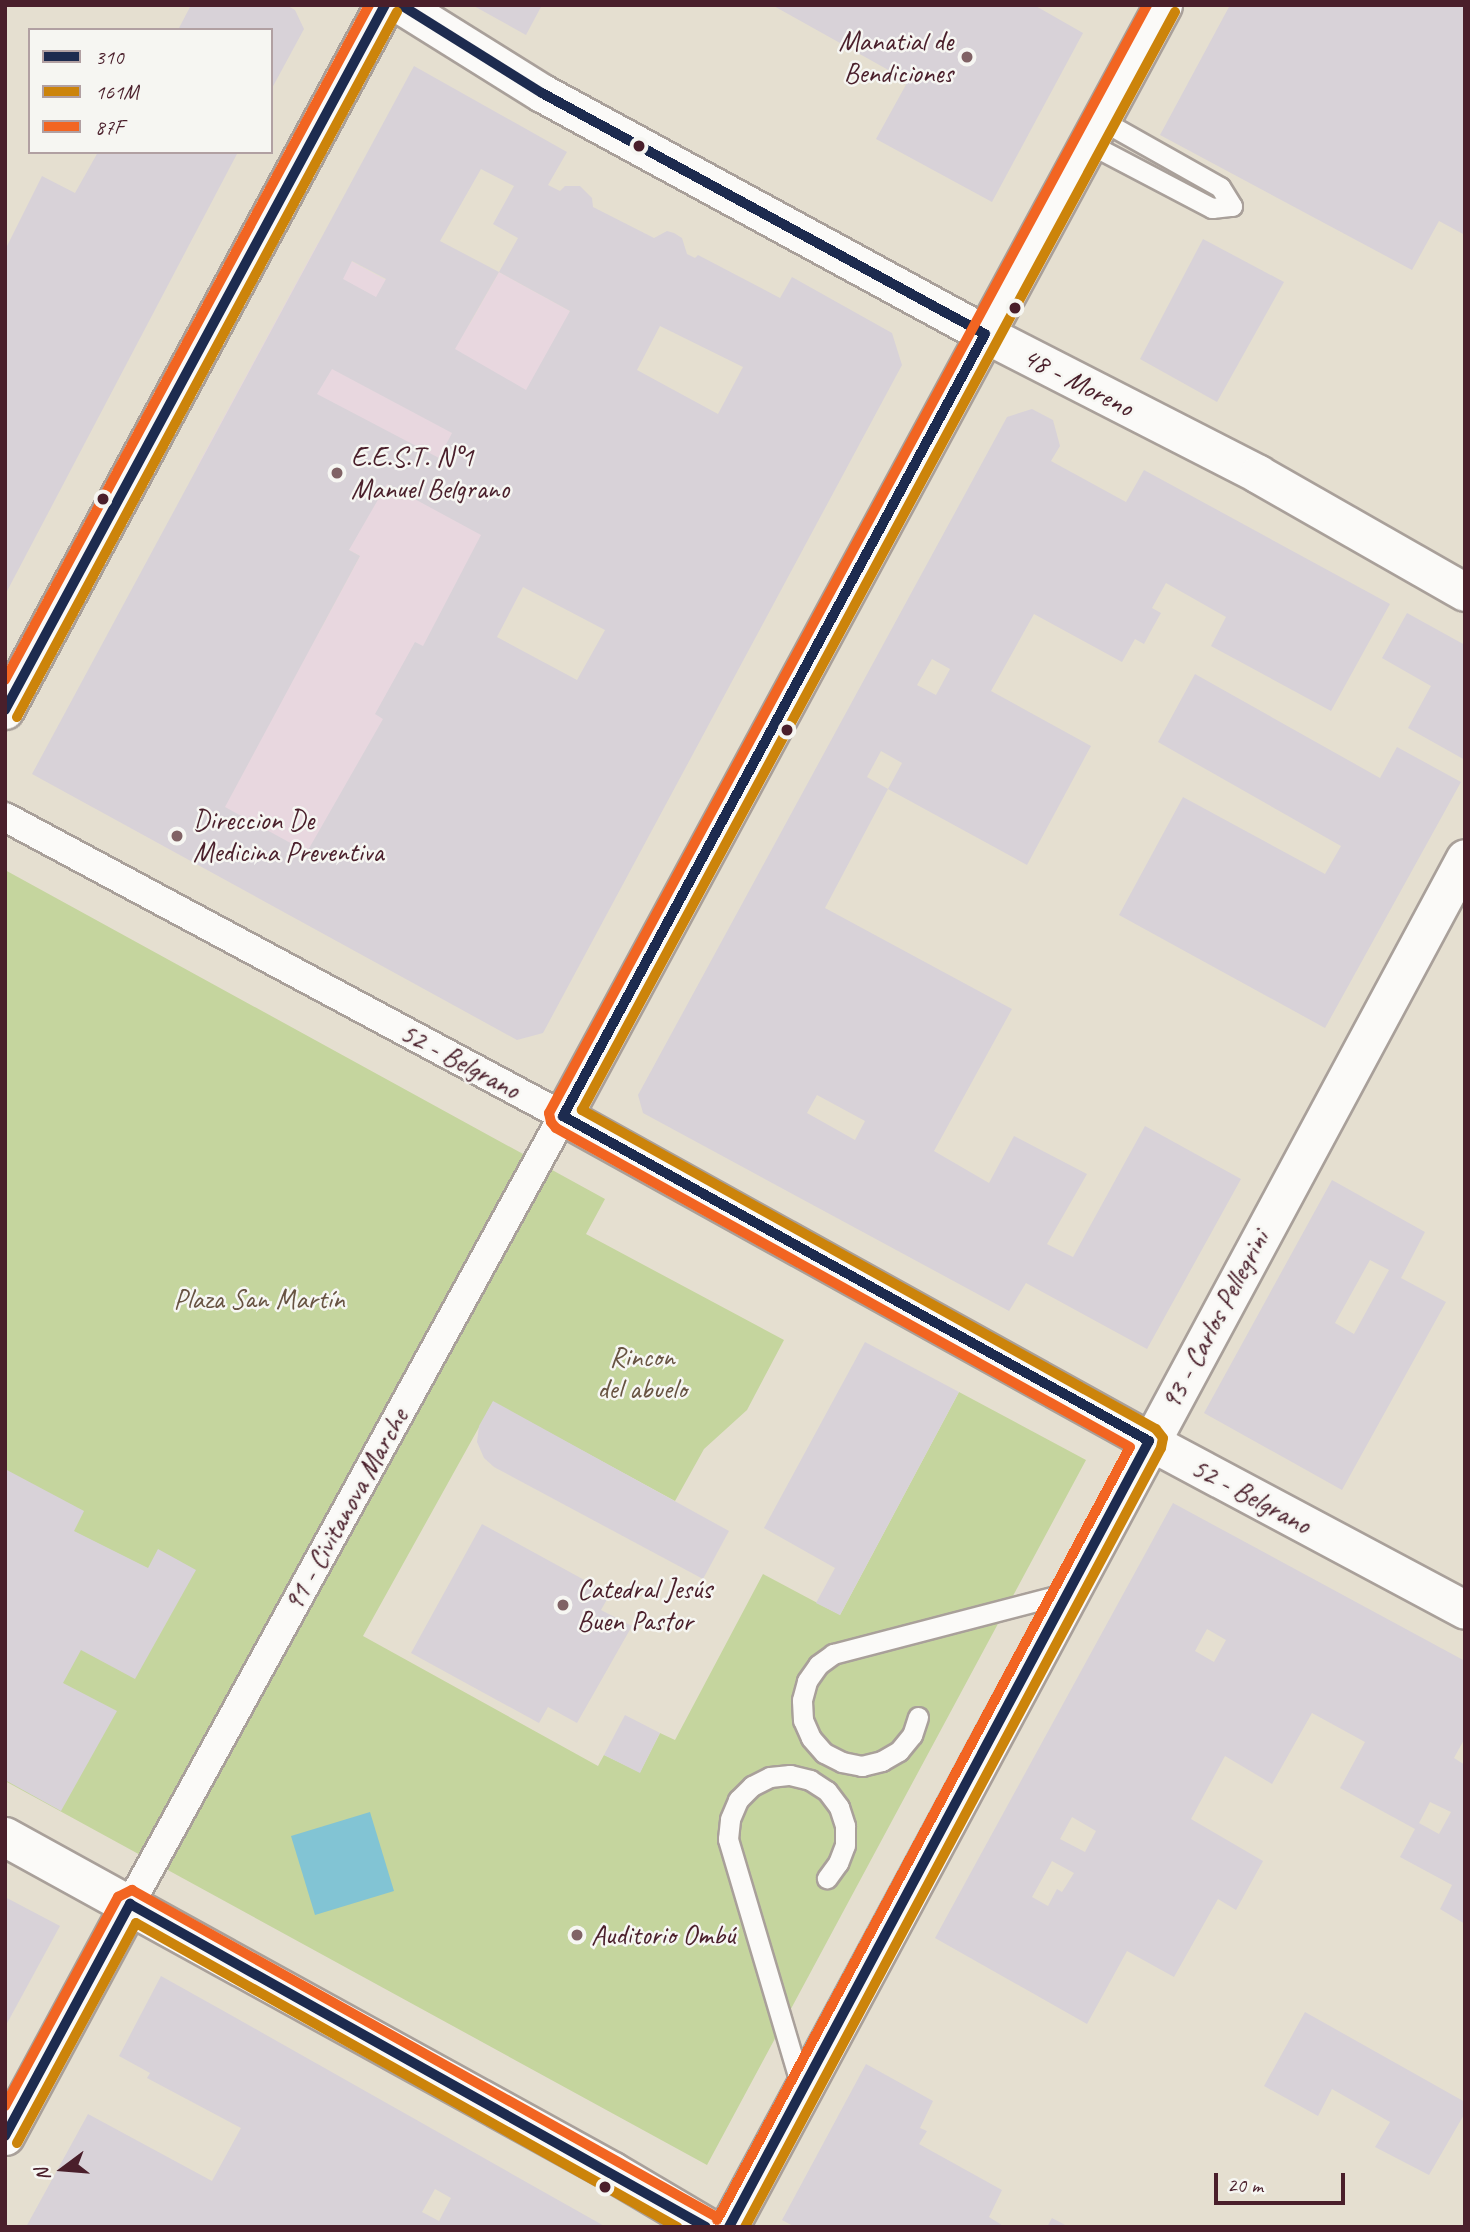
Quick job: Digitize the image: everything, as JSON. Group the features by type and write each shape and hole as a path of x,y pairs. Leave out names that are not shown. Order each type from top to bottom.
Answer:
{"street":[{"path":"5,710 385,5"},
{"name":"48 - Moreno","path":"401,5 542,93 985,334 1258,474 1465,592"},
{"path":"563,1116 1163,5"},
{"name":"52 - Belgrano","path":"5,817 563,1116 1149,1441 1465,1610"},
{"name":"93 - Carlos Pellegrini","path":"729,2227 1149,1441 1465,858"},
{"name":"91 - Civitanova Marche","path":"130,1904 563,1116"},
{"path":"5,1837 130,1904 706,2227"},
{"path":"5,2136 130,1904"}],"lane":[{"path":"1094,131 1220,187 1232,206 1212,208 1094,131"},
{"path":"918,1717 912,1735 899,1751 882,1761 862,1766 842,1762 824,1753 811,1738 803,1720 802,1700 813,1673 833,1654 1068,1593"},
{"path":"802,2090 728,1839 730,1819 738,1800 752,1786 771,1777 790,1775 810,1780 827,1791 839,1807 845,1826 845,1845 838,1863 827,1878"}],"shaded area":[{"path":"318,243 469,325 499,272 570,311 523,587 334,939 131,828 255,600 318,634 360,556 197,467"}],"green space":[{"name":"Plaza San Martín","path":"5,870 605,1199 586,1234 784,1340 747,1410 704,1449 675,1501 493,1402 363,1636 598,1766 604,1755 640,1772 660,1733 675,1740 763,1574 840,1615 959,1392 1086,1460 707,2165 5,1781"}],"water":[{"path":"370,1812 394,1891 315,1915 291,1836"}],"building":[{"path":"191,5 286,5 295,10 304,29 273,86 273,28 179,28"},
{"path":"472,5 542,5 526,35"},
{"name":"Manatial de Bendiciones","path":"772,5 1034,5 1083,33 992,202 876,139 908,81"},
{"path":"1230,5 1465,5 1465,235 1439,221 1412,270 1160,135"},
{"path":"414,66 567,152 548,185 560,191 565,186 580,186 592,198 593,207 654,238 667,231 674,233 682,238 687,254 695,258 698,255 780,298 792,277 892,333 902,365 543,1033 517,1040 32,774","holes":["481,169 514,186 493,224 518,238 499,272 440,241","352,261 386,279 376,297 343,279","499,272 570,311 526,390 455,349","660,326 743,367 718,414 637,370","332,369 452,433 439,458 317,394","387,484 481,535 423,646 415,642 375,714 383,719 307,852 225,807 360,556 349,550","523,587 605,630 577,680 497,637"]},
{"path":"97,154 237,154 5,595 5,250 42,176 75,193"},
{"path":"1203,239 1284,282 1217,402 1140,359"},
{"path":"1032,409 1053,420 1060,446 1051,461 1126,502 1144,470 1390,604 1331,711 1211,646 1226,617 1166,583 1152,608 1161,613 1144,644 1135,639 1122,662 1034,614 991,691 1091,746 1027,865 888,789 825,908 1012,1009 934,1151 989,1183 1014,1136 1087,1174 1047,1244 1073,1257 1145,1126 1241,1179 1147,1349 1026,1283 1009,1311 643,1113 638,1095 1007,417","holes":["932,659 950,669 936,695 917,685","881,751 902,763 888,789 867,777","817,1095 865,1121 855,1140 807,1113"]},
{"path":"1407,613 1465,645 1465,760 1408,728 1431,686 1382,658"},
{"path":"1195,674 1380,778 1397,747 1461,782 1325,1028 1119,915 1183,797 1325,874 1341,846 1158,742"},
{"path":"1332,1180 1425,1232 1401,1278 1446,1302 1342,1490 1204,1413","holes":["1370,1260 1389,1270 1354,1334 1335,1323"]},
{"path":"865,1342 959,1392 840,1615 816,1603 835,1568 764,1528"},
{"path":"493,1401 729,1531 703,1579 494,1467 484,1458 477,1442 479,1426"},
{"path":"5,1469 84,1511 74,1531 148,1568 158,1549 196,1570 135,1679 81,1650 63,1683 117,1711 61,1811 5,1780"},
{"path":"1173,1503 1465,1661 1465,1738 1454,1758 1465,1765 1465,1924 1440,1909 1452,1885 1400,1857 1415,1829 1340,1788 1365,1742 1312,1713 1272,1784 1225,1756 1191,1819 1263,1861 1236,1910 1218,1899 1174,1977 1127,1951 1087,2024 935,1938","holes":["1207,1629 1226,1640 1214,1662 1195,1651","1430,1802 1451,1812 1439,1834 1419,1823","1072,1817 1096,1831 1085,1852 1060,1839","1052,1861 1074,1873 1062,1892 1057,1889 1048,1906 1032,1897"]},
{"path":"482,1524 610,1594 601,1610 632,1626 577,1723 548,1707 539,1723 411,1653"},
{"path":"625,1715 660,1733 640,1773 604,1755"},
{"path":"5,1897 60,1926 5,2027"},
{"path":"161,1976 606,2227 26,2227 88,2114 212,2181 241,2128 147,2078 150,2073 119,2056","holes":["435,2189 451,2198 439,2221 422,2212"]},
{"path":"1305,2012 1465,2102 1465,2113 1429,2175 1375,2147 1390,2122 1332,2089 1318,2116 1264,2086"},
{"path":"866,2064 933,2101 920,2128 927,2131 919,2144 1002,2190 989,2217 1005,2227 795,2227 782,2220"},
{"path":"1052,2218 1069,2227 1047,2227"}],"transit line":[{"name":"87F","path":"5,680 369,5"},
{"name":"310","path":"5,710 385,5"},
{"name":"310","path":"401,5 542,93 985,334 563,1116 1149,1441 729,2227"},
{"name":"87F","path":"717,2220 1130,1447 556,1128 549,1113 1147,5"},
{"name":"161M","path":"17,717 397,12"},
{"name":"161M","path":"745,2227 1161,1448 1163,1438 1156,1429 582,1110 1175,12"},
{"name":"87F","path":"5,2106 118,1897 132,1890 713,2215"},
{"name":"310","path":"5,2136 130,1904 706,2227"},
{"name":"161M","path":"17,2143 136,1923 677,2227"}],"place":[{"name":"Manatial de Bendiciones","path":"967,57"},
{"name":"E.E.S.T. N°1 Manuel Belgrano","path":"337,473"},
{"name":"Direccion De Medicina Preventiva","path":"177,836"},
{"name":"Catedral Jesús Buen Pastor","path":"563,1605"},
{"name":"Auditorio Ombú","path":"577,1935"}],"park label":[{"name":"Rincon del abuelo","path":"642,1373"}]}
